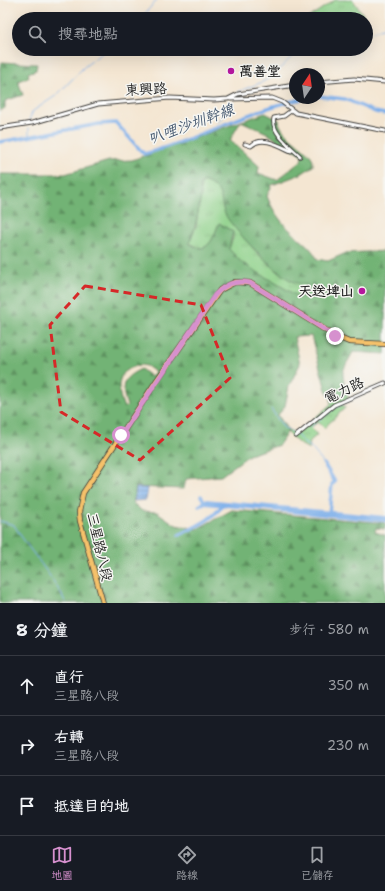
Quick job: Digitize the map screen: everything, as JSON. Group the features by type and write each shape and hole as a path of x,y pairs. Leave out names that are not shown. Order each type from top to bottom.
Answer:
{"main road":[{"name":"三星路八段","path":"103,603 80,521 79,512 83,493 157,380 220,290 235,282 250,283 335,336 349,342 385,344"}],"street":[{"path":"325,81 354,79 385,82"},
{"name":"東興路","path":"0,128 32,123 98,104 170,98 214,100 228,99 238,94 289,86"},
{"path":"228,99 266,97 282,102 296,113 385,131"},
{"path":"292,110 284,116 277,117 273,120 273,124 287,145 295,153"},
{"path":"244,144 250,146 257,142 264,141 276,144 300,156"},
{"name":"電力路","path":"296,436 334,405 385,383"}],"highlighted area":[{"path":"85,286 201,305 230,378 140,460 61,412 50,325"}],"green space":[{"path":"335,0 353,0 361,12 317,12"},
{"path":"2,62 37,64 36,70 28,73 29,77 18,81 23,95 5,101 5,108 0,111 0,67"},
{"path":"265,113 279,120 280,125 287,134 312,157 313,166 301,174 272,185 267,196 271,206 281,220 309,248 317,259 328,261 346,253 385,251 385,354 353,352 343,372 345,395 338,399 331,398 326,390 311,336 294,337 300,364 289,386 285,406 278,415 288,431 279,445 249,455 221,476 186,479 184,489 136,487 133,503 142,511 157,512 176,525 197,529 232,510 385,523 385,529 376,528 375,532 385,535 385,603 0,603 0,174 65,174 109,161 132,160 241,122 230,140 259,166 258,173 277,180 301,161 302,156 297,151 279,142 267,133 242,121","holes":["203,181 216,189 221,197 228,219 258,253 285,277 296,283 307,285 311,291 299,297 242,263 229,249 233,232 219,223 212,240 205,247 195,247 189,243 198,214 201,196 201,183","141,365 147,366 155,372 151,377 141,369 129,376 123,388 127,406 124,408 121,400 119,386 120,380 122,375 132,367"]},
{"path":"203,181 213,186 220,192 224,211 239,232 260,256 284,276 296,282 307,285 311,291 299,297 242,263 229,249 233,238 233,232 219,223 212,240 205,247 201,248 189,242 196,226 200,187"},
{"path":"346,388 349,401 342,404 345,408 324,428 318,422 311,427 317,435 310,441 309,449 298,443 288,433 288,431 297,433 331,404 331,398 336,399 345,394"}],"water":[{"path":"136,488 148,488 146,500 134,501"}],"waterway":[{"path":"146,12 157,0"},
{"path":"373,32 385,27"},
{"path":"29,120 33,111 57,95 84,67 98,56"},
{"path":"238,92 263,82 271,77 293,56"},
{"name":"叭哩沙圳幹線","path":"325,97 345,99 375,112 385,114"},
{"path":"213,130 233,101"},
{"name":"叭哩沙圳幹線","path":"0,142 99,124 116,123 144,154 164,148 245,116 289,102"},
{"path":"29,128 29,136"},
{"path":"379,387 385,385"},
{"path":"310,427 336,407 376,388"},
{"path":"271,409 284,428 296,434 305,444 311,447 324,464"},
{"path":"324,464 335,482 332,484 329,514"},
{"path":"201,496 205,502"},
{"path":"199,506 205,502"},
{"path":"205,502 385,519"},
{"path":"179,535 198,526 215,514 223,504"},
{"path":"0,521 14,525 48,573 66,603"}],"place":[{"name":"萬善堂","path":"231,71"},
{"name":"天送埤山","path":"362,291"}],"route":[{"path":"121,435 215,295 228,284 235,282 250,283 335,336"}]}
